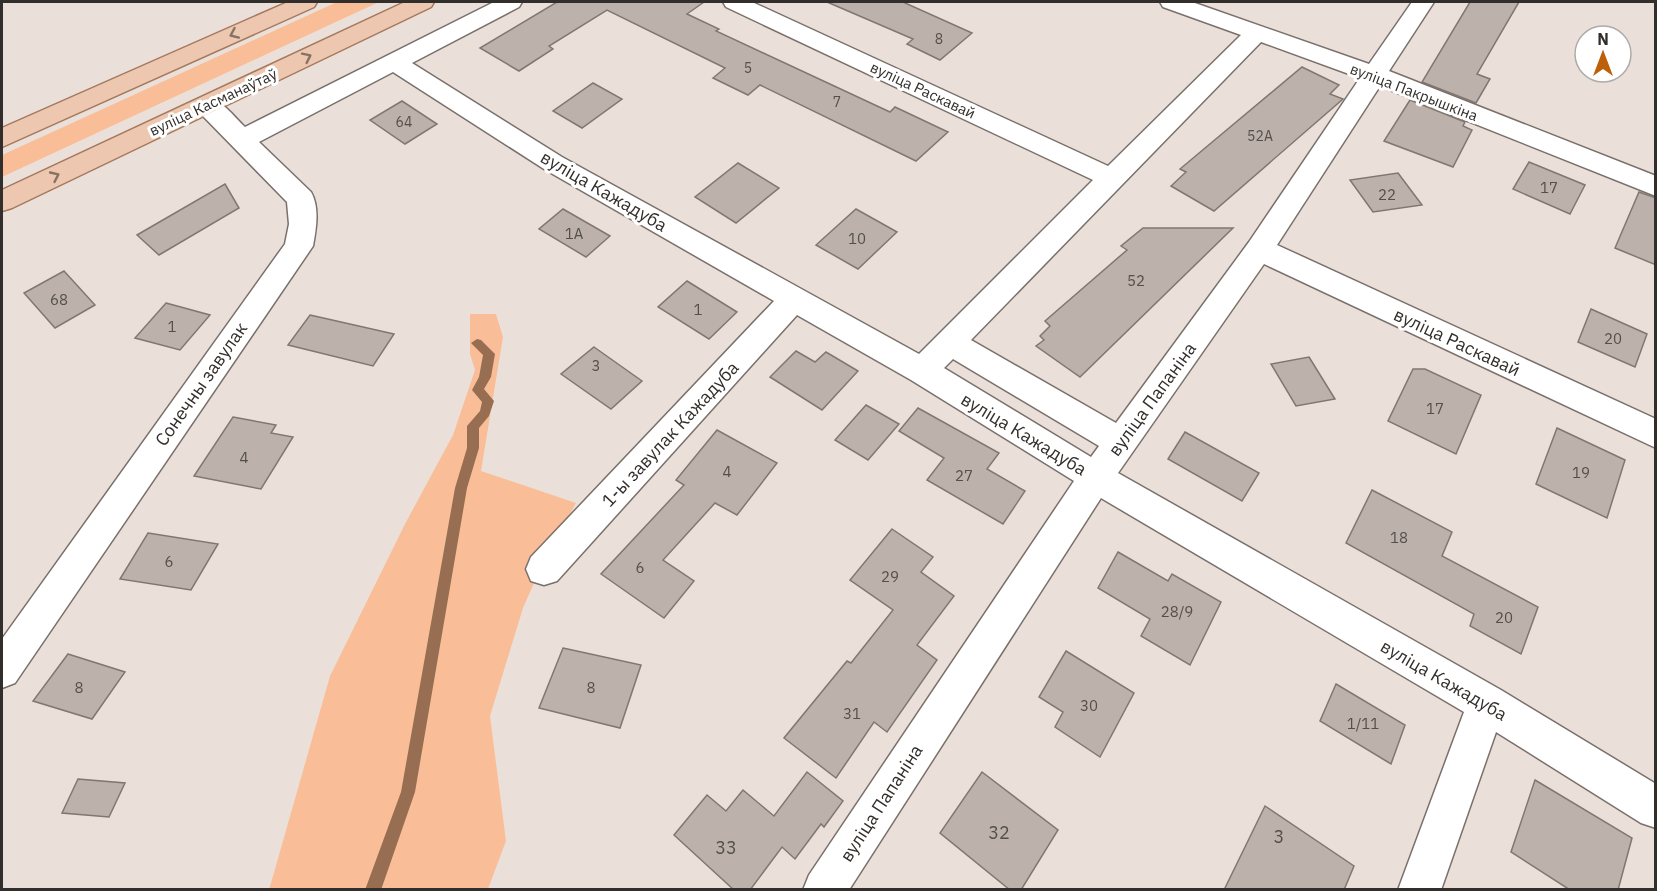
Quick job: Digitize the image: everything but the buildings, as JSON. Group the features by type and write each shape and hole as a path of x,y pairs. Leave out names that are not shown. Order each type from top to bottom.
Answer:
{"main road":[{"path":"2,138 306,2"},
{"name":"вуліца Касманаўтаў","path":"2,201 423,2"}],"street":[{"path":"241,140 511,2"},
{"name":"вуліца Раскавай","path":"734,2 1111,178"},
{"name":"вуліца Пакрышкіна","path":"1171,2 1372,74 1656,187"},
{"name":"вуліца Папаніна","path":"824,890 1096,477 1259,249 1413,6"},
{"path":"922,371 1256,34"},
{"name":"вуліца Кажадуба","path":"392,62 553,163 922,371 1096,477 1487,704 1656,808"},
{"name":"Сонечны завулак","path":"2,670 299,246 303,224 301,199 207,105"},
{"name":"вуліца Раскавай","path":"1259,249 1656,434"},
{"name":"1-ы завулак Кажадуба","path":"544,569 795,298"},
{"path":"949,342 1121,442"},
{"path":"1419,890 1487,704"}],"shaded area":[{"path":"337,2 379,2 2,177 2,155"},
{"path":"470,314 496,314 503,337 481,471 576,503 541,567 523,608 490,716 506,841 488,889 269,890 330,676 405,524 453,435 475,370 470,354"}],"waterway":[{"path":"373,890 408,792 461,488 473,448 473,426 485,413 488,401 478,390 485,377 489,354 477,343"}]}
